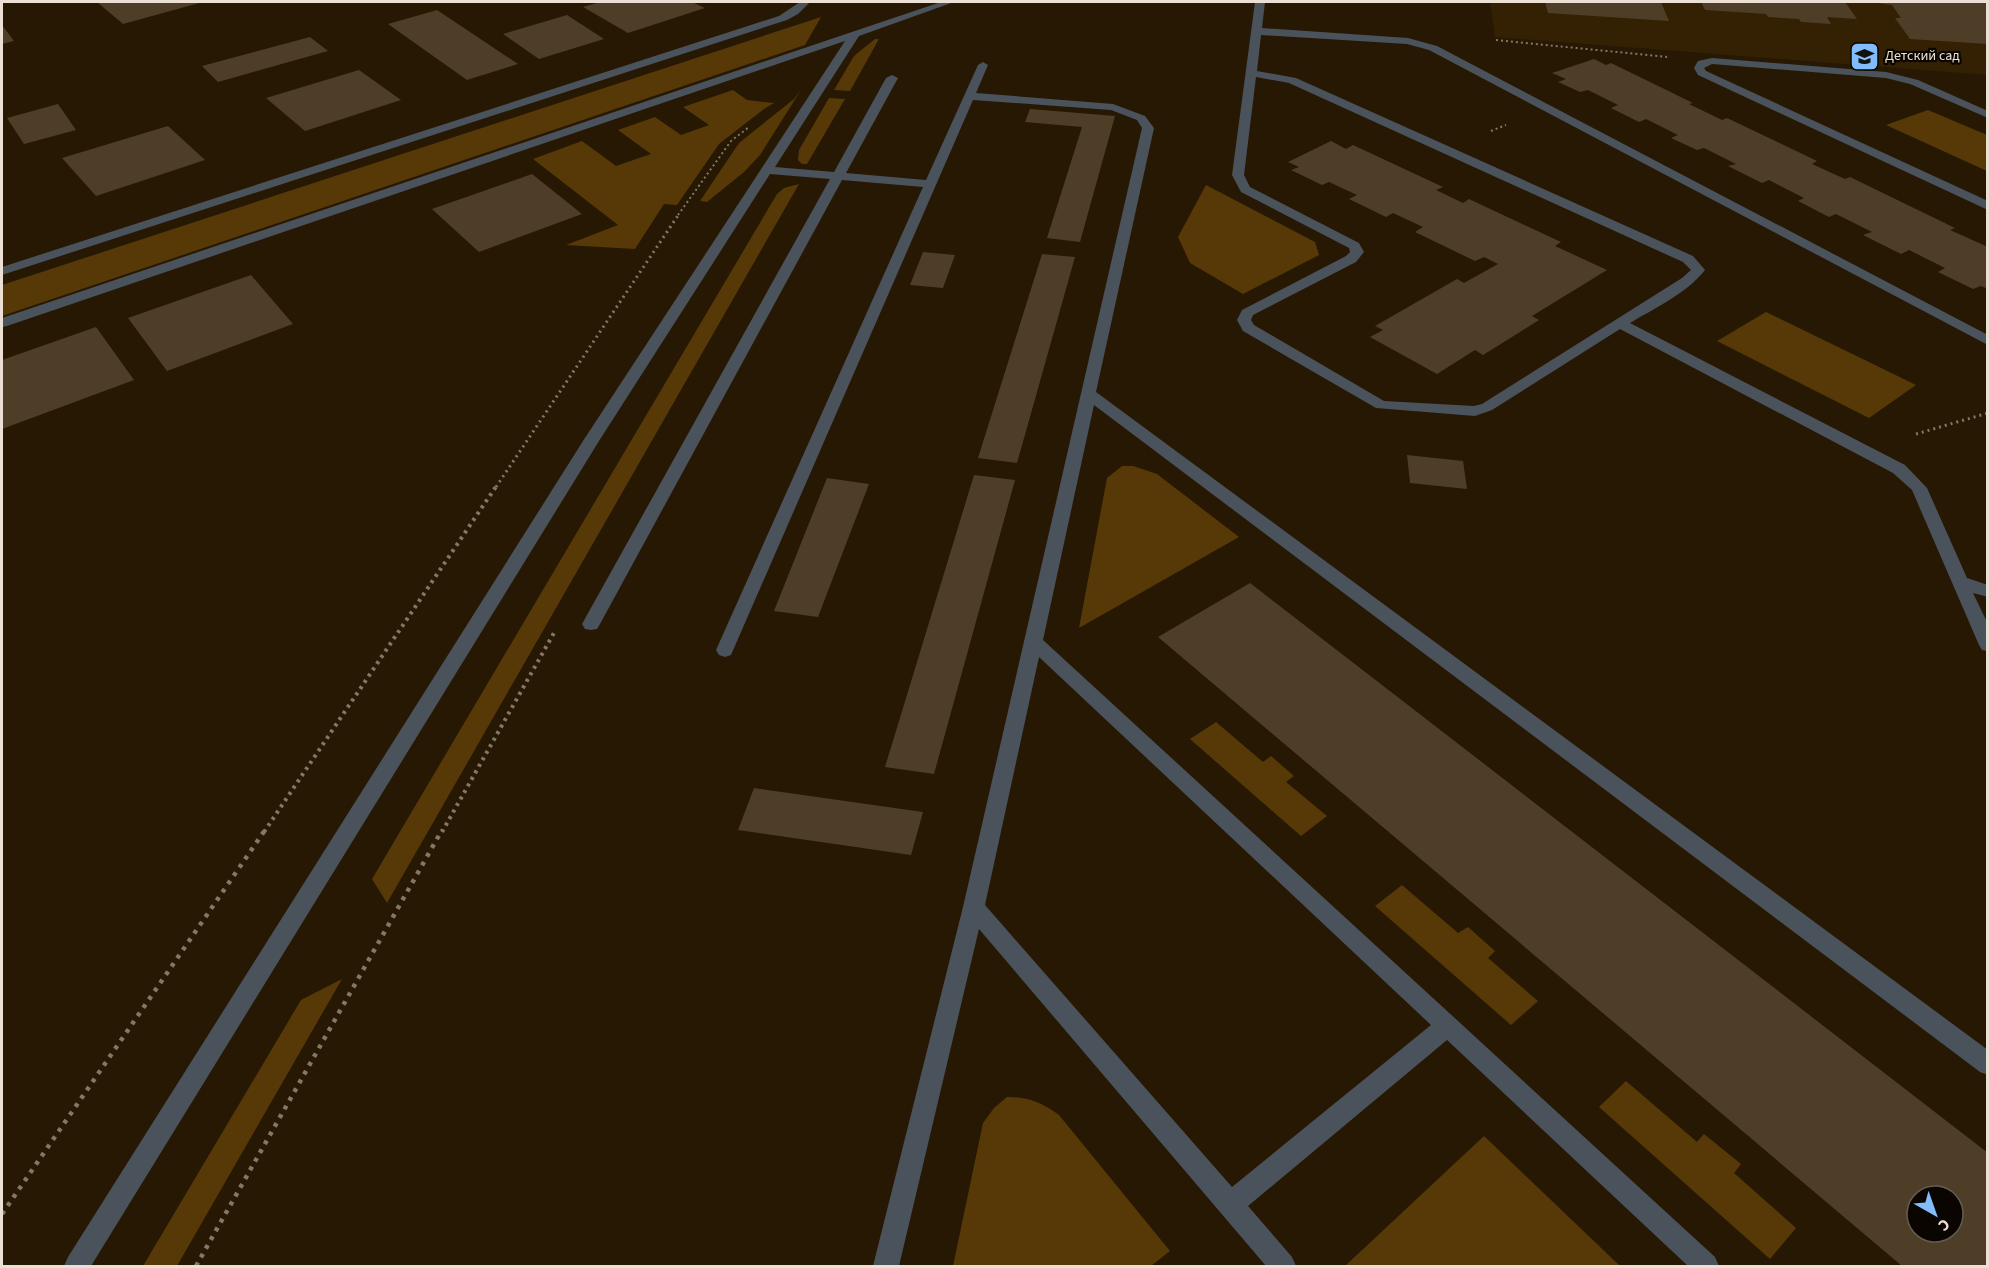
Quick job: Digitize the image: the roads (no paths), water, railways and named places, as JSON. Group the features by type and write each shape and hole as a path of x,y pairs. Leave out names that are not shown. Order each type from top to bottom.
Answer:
{"street":[{"path":"2,271 783,18 805,2"},
{"path":"2,323 949,2"},
{"path":"1250,73 1292,80 1689,259 1698,270 1687,281 1619,324 1487,407 1475,411 1462,412 1381,405 1248,328 1244,321 1248,313 1352,259 1357,252 1354,246 1245,189 1238,176 1250,73 1255,31 1260,2"},
{"path":"1255,31 1422,44 1988,341"},
{"path":"77,1266 591,441 855,34"},
{"path":"1988,116 1900,77 1712,61 1702,63 1699,68 1702,73 1988,206"},
{"path":"725,650 983,65"},
{"path":"591,624 892,78"},
{"path":"886,1266 975,907 1148,128 1141,118 1113,107 969,96"},
{"path":"768,170 930,184"},
{"path":"1619,324 1899,469 1919,488 1988,645"},
{"path":"1089,394 1988,1064"},
{"path":"1960,582 1988,591"},
{"path":"1034,642 1706,1266"},
{"path":"975,907 1283,1266"},
{"path":"1230,1205 1447,1026"}],"place":[{"name":"Детский сад","path":"1864,56"}]}
